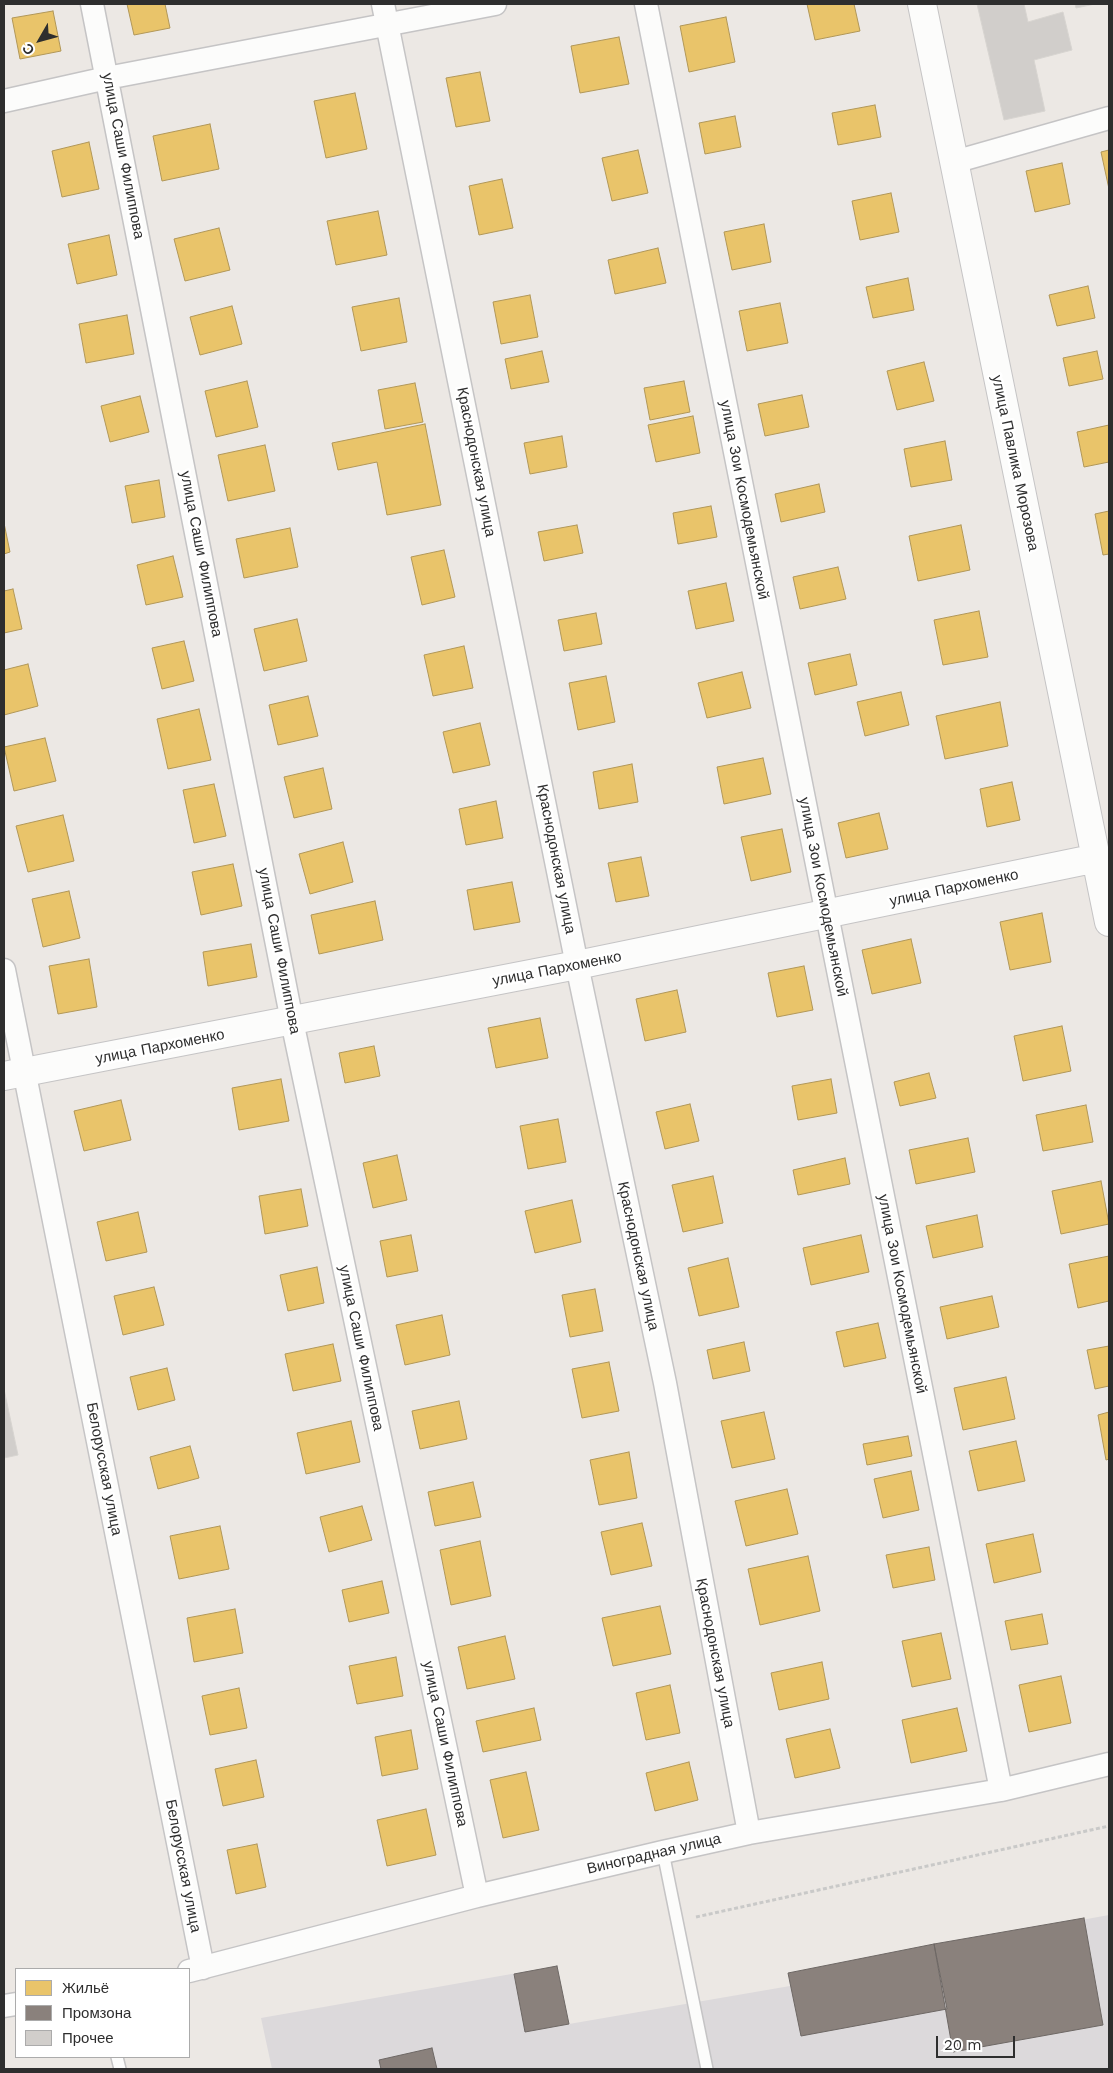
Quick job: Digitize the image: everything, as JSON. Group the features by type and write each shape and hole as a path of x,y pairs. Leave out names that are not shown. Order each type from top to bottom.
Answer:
{"street":[{"name":"улица Саши Филиппова","path":"92,4 292,1021 477,1896"},
{"path":"4,101 385,14 495,4"},
{"name":"улица Зои Космодемьянской","path":"646,4 1001,1790"},
{"name":"улица Павлика Морозова","path":"922,4 954,162 1103,856 1109,922"},
{"name":"Краснодонская улица","path":"385,14 577,965 665,1383 749,1833"},
{"path":"954,162 1109,118"},
{"name":"улица Пархоменко","path":"15,1075 577,965 1103,856"},
{"name":"Белорусская улица","path":"4,970 15,1075 196,1969"},
{"name":"Виноградная улица","path":"196,1969 477,1896 662,1852 749,1833 1001,1790 1109,1764"}],"lane":[{"path":"662,1852 708,2069"}],"path":[{"path":"678,1921 1109,1826"}],"shaded area":[{"path":"1109,1915 1109,2069 272,2069 261,2018 557,1966 569,2024 790,1986 788,1973"}],"building: Жильё":[{"path":"127,4 165,4 170,28 134,35"},
{"path":"807,4 854,4 860,31 815,40"},
{"path":"53,11 61,51 20,59 12,18"},
{"path":"726,17 735,62 689,72 680,26"},
{"path":"619,37 629,84 580,93 571,46"},
{"path":"480,72 490,121 456,127 446,78"},
{"path":"355,93 367,149 326,158 314,101"},
{"path":"875,105 881,137 838,145 832,113"},
{"path":"735,116 741,147 705,154 699,123"},
{"path":"210,124 219,169 162,181 153,136"},
{"path":"89,142 99,189 62,197 52,151"},
{"path":"638,150 648,193 612,201 602,158"},
{"path":"1109,150 1109,189 1101,152"},
{"path":"1062,163 1070,204 1035,212 1026,171"},
{"path":"502,179 513,228 479,235 469,186"},
{"path":"891,193 899,232 860,240 852,201"},
{"path":"378,211 387,255 336,265 327,221"},
{"path":"764,224 771,262 732,270 724,232"},
{"path":"219,228 230,270 185,281 174,239"},
{"path":"109,235 117,275 77,284 68,244"},
{"path":"658,248 666,283 615,294 608,260"},
{"path":"908,278 914,310 873,318 866,287"},
{"path":"1088,286 1095,318 1057,326 1049,295"},
{"path":"530,295 538,337 501,344 493,302"},
{"path":"399,298 407,342 361,351 352,307"},
{"path":"780,303 788,343 747,351 739,311"},
{"path":"232,306 242,344 200,355 190,317"},
{"path":"127,315 134,354 86,363 79,324"},
{"path":"542,351 549,382 511,389 505,359"},
{"path":"1097,351 1103,379 1069,386 1063,358"},
{"path":"924,362 934,401 897,410 887,371"},
{"path":"247,381 258,427 216,437 205,391"},
{"path":"684,381 690,412 650,420 644,388"},
{"path":"415,383 423,422 385,429 378,390"},
{"path":"802,395 809,427 765,436 758,404"},
{"path":"140,396 149,432 110,442 101,406"},
{"path":"693,416 700,453 656,462 648,425"},
{"path":"425,424 441,505 387,515 377,462 338,470 332,443"},
{"path":"1109,425 1109,462 1084,467 1077,432"},
{"path":"562,436 567,467 530,474 524,443"},
{"path":"945,441 952,480 911,487 904,449"},
{"path":"265,445 275,491 228,501 218,455"},
{"path":"159,480 165,517 132,523 125,486"},
{"path":"819,484 825,512 781,522 775,494"},
{"path":"711,506 717,537 678,544 673,513"},
{"path":"1109,511 1109,554 1103,555 1095,514"},
{"path":"4,523 10,552 4,554"},
{"path":"577,525 583,553 544,561 538,532"},
{"path":"961,525 970,570 918,581 909,536"},
{"path":"290,528 298,567 244,578 236,539"},
{"path":"444,550 455,597 422,605 411,557"},
{"path":"173,556 183,597 146,605 137,565"},
{"path":"838,567 846,599 800,609 793,577"},
{"path":"726,583 734,621 696,629 688,591"},
{"path":"13,589 22,629 4,633 4,591"},
{"path":"979,611 988,657 943,665 934,620"},
{"path":"596,613 602,644 564,651 558,620"},
{"path":"297,619 307,661 264,671 254,629"},
{"path":"184,641 194,681 162,689 152,648"},
{"path":"464,646 473,688 433,696 424,655"},
{"path":"850,654 857,685 815,695 808,663"},
{"path":"28,664 38,706 4,715 4,670"},
{"path":"742,672 751,708 707,718 698,683"},
{"path":"606,676 615,722 578,730 569,683"},
{"path":"901,692 909,725 865,736 857,702"},
{"path":"308,696 318,736 278,745 269,705"},
{"path":"1000,702 1008,746 945,759 936,716"},
{"path":"199,709 211,760 168,769 157,719"},
{"path":"480,723 490,765 453,773 443,732"},
{"path":"45,738 56,781 14,791 4,747"},
{"path":"763,758 771,794 724,804 717,767"},
{"path":"632,764 638,802 599,809 593,772"},
{"path":"323,768 332,809 294,818 284,777"},
{"path":"1012,782 1020,820 987,827 980,789"},
{"path":"214,784 226,836 194,843 183,790"},
{"path":"496,801 503,838 466,845 459,809"},
{"path":"879,813 888,849 846,858 838,823"},
{"path":"63,815 74,861 28,872 16,826"},
{"path":"782,829 791,872 751,881 741,837"},
{"path":"343,842 353,882 310,894 299,854"},
{"path":"641,857 649,896 616,902 608,863"},
{"path":"233,864 242,906 201,915 192,872"},
{"path":"512,882 520,922 474,930 467,890"},
{"path":"69,891 80,938 43,947 32,899"},
{"path":"375,901 383,940 319,954 311,915"},
{"path":"1042,913 1051,962 1010,970 1000,922"},
{"path":"911,939 921,983 872,994 862,950"},
{"path":"251,944 257,977 208,986 203,952"},
{"path":"89,959 97,1007 58,1014 49,966"},
{"path":"804,966 813,1010 777,1017 768,973"},
{"path":"677,990 686,1032 645,1041 636,999"},
{"path":"540,1018 548,1058 496,1068 488,1028"},
{"path":"1062,1026 1071,1071 1023,1081 1014,1036"},
{"path":"374,1046 380,1076 345,1083 339,1053"},
{"path":"929,1073 936,1098 900,1106 894,1082"},
{"path":"281,1079 289,1121 239,1130 232,1088"},
{"path":"831,1079 837,1113 798,1120 792,1086"},
{"path":"121,1100 131,1140 84,1151 74,1111"},
{"path":"690,1104 699,1141 665,1149 656,1112"},
{"path":"1086,1105 1093,1142 1043,1151 1036,1115"},
{"path":"558,1119 566,1162 528,1169 520,1126"},
{"path":"968,1138 975,1172 916,1184 909,1150"},
{"path":"397,1155 407,1200 373,1208 363,1163"},
{"path":"845,1158 850,1184 798,1195 793,1170"},
{"path":"713,1176 723,1223 683,1232 672,1185"},
{"path":"1101,1181 1109,1224 1061,1234 1052,1191"},
{"path":"301,1189 308,1226 265,1234 259,1196"},
{"path":"572,1200 581,1242 535,1253 525,1211"},
{"path":"138,1212 147,1252 106,1261 97,1222"},
{"path":"977,1215 983,1247 933,1258 926,1226"},
{"path":"411,1235 418,1271 387,1277 380,1241"},
{"path":"861,1235 869,1272 811,1285 803,1248"},
{"path":"1109,1256 1109,1301 1078,1308 1069,1264"},
{"path":"728,1258 739,1307 699,1316 688,1268"},
{"path":"317,1267 324,1303 288,1311 280,1275"},
{"path":"154,1287 164,1325 123,1335 114,1296"},
{"path":"595,1289 603,1331 570,1337 562,1295"},
{"path":"992,1296 999,1327 947,1339 940,1307"},
{"path":"442,1315 450,1355 405,1365 396,1325"},
{"path":"878,1323 886,1358 844,1367 836,1332"},
{"path":"744,1342 750,1371 713,1379 707,1350"},
{"path":"333,1344 341,1381 293,1391 285,1354"},
{"path":"1109,1346 1109,1386 1095,1389 1087,1350"},
{"path":"609,1362 619,1411 582,1418 572,1369"},
{"path":"167,1368 175,1400 138,1410 130,1377"},
{"path":"1006,1377 1015,1419 963,1430 954,1388"},
{"path":"459,1401 467,1439 420,1449 412,1411"},
{"path":"764,1412 775,1459 732,1468 721,1421"},
{"path":"1109,1412 1109,1459 1106,1460 1098,1415"},
{"path":"351,1421 360,1462 306,1474 297,1433"},
{"path":"908,1436 912,1456 867,1465 863,1444"},
{"path":"1016,1441 1025,1481 978,1491 969,1451"},
{"path":"190,1446 199,1478 158,1489 150,1457"},
{"path":"629,1452 637,1498 599,1505 590,1460"},
{"path":"911,1471 919,1510 883,1518 874,1479"},
{"path":"473,1482 481,1517 435,1526 428,1492"},
{"path":"787,1489 798,1534 746,1546 735,1501"},
{"path":"362,1506 372,1540 329,1552 320,1517"},
{"path":"642,1523 652,1566 611,1575 601,1532"},
{"path":"220,1526 229,1569 179,1579 170,1536"},
{"path":"1033,1534 1041,1572 994,1583 986,1544"},
{"path":"480,1541 491,1596 451,1605 440,1550"},
{"path":"929,1547 935,1580 893,1588 886,1555"},
{"path":"808,1556 820,1611 760,1625 748,1569"},
{"path":"382,1581 389,1613 349,1622 342,1590"},
{"path":"660,1606 671,1654 613,1666 602,1618"},
{"path":"235,1609 243,1653 194,1662 187,1618"},
{"path":"1042,1614 1048,1644 1011,1650 1005,1621"},
{"path":"941,1633 951,1679 912,1687 902,1641"},
{"path":"505,1636 515,1679 467,1689 458,1647"},
{"path":"396,1657 403,1696 357,1704 349,1666"},
{"path":"822,1662 829,1699 779,1710 771,1673"},
{"path":"1061,1676 1071,1723 1029,1732 1019,1685"},
{"path":"670,1685 680,1733 646,1740 636,1693"},
{"path":"239,1688 247,1728 210,1735 202,1696"},
{"path":"534,1708 541,1740 483,1752 476,1721"},
{"path":"957,1708 967,1751 911,1763 902,1720"},
{"path":"830,1729 840,1768 795,1778 786,1739"},
{"path":"411,1730 418,1769 382,1776 375,1737"},
{"path":"256,1760 264,1797 223,1806 215,1769"},
{"path":"689,1762 698,1800 655,1811 646,1773"},
{"path":"526,1772 539,1830 503,1838 490,1780"},
{"path":"426,1809 436,1855 387,1866 377,1820"},
{"path":"257,1844 266,1887 236,1894 227,1850"}],"building: Промзона":[{"path":"1084,1918 1103,2025 953,2052 934,1944"},
{"path":"934,1944 947,2009 801,2036 788,1973"},
{"path":"557,1966 569,2024 525,2032 514,1974"},
{"path":"432,2048 437,2069 381,2069 379,2060"}],"building: Прочее":[{"path":"977,4 1024,4 1028,22 1063,12 1072,50 1034,60 1045,111 1004,120"},
{"path":"1075,4 1095,4 1076,8"},
{"path":"4,1389 18,1455 4,1458"}]}
